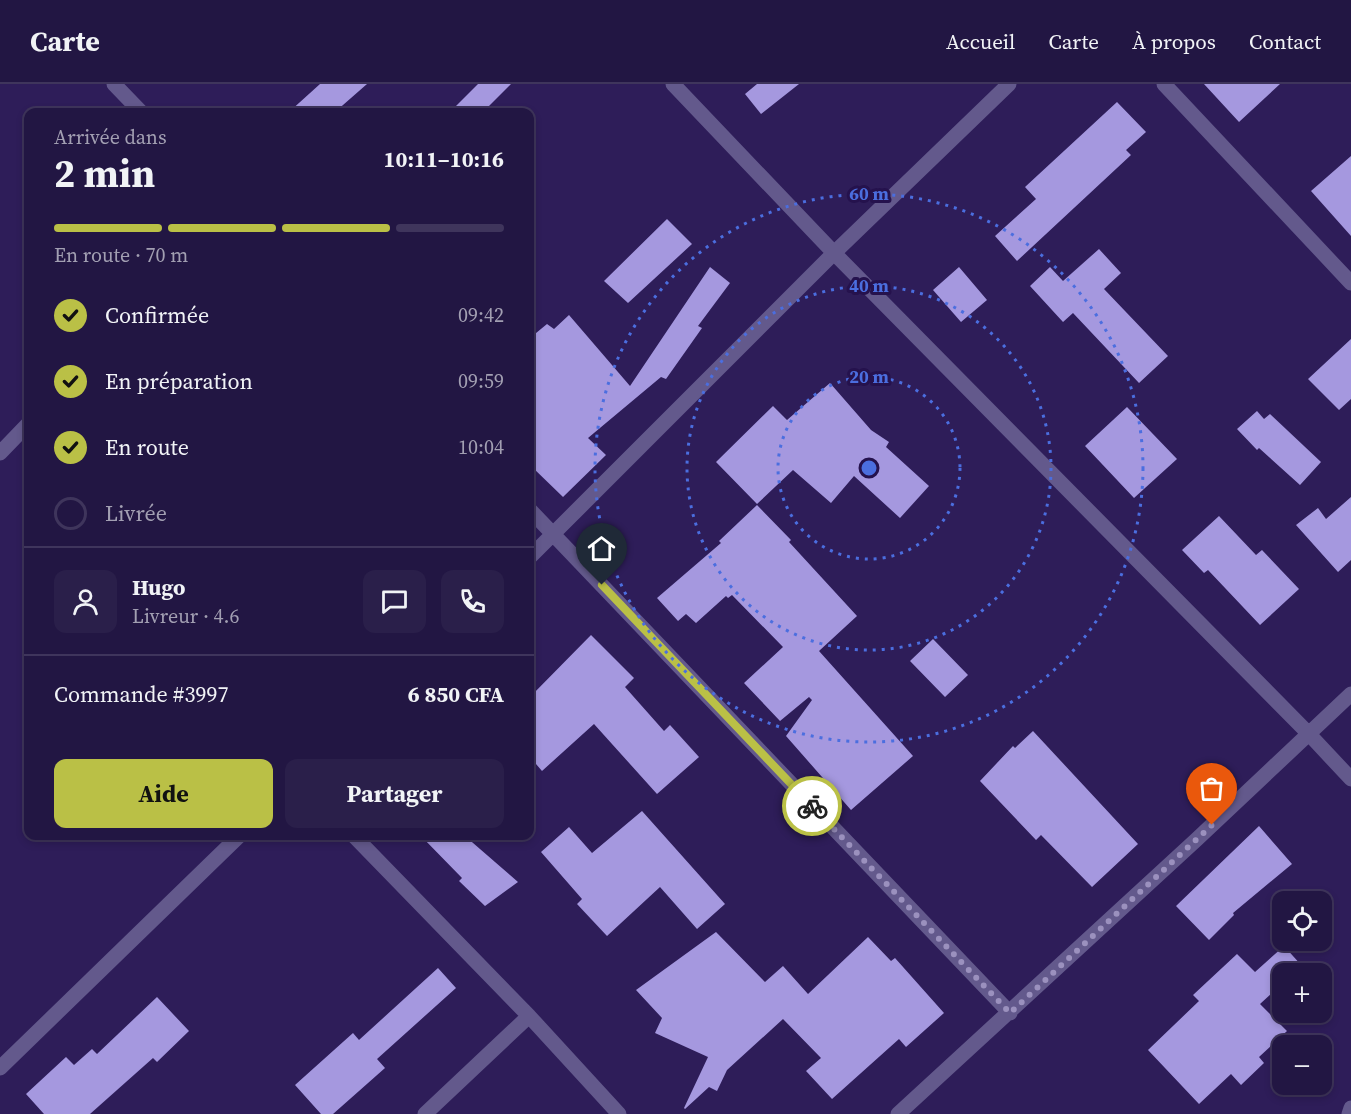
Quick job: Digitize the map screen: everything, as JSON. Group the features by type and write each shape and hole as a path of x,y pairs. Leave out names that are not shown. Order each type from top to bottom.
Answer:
{"street":[{"path":"114,84 137,108"},
{"path":"673,84 834,253 1351,779"},
{"path":"534,553 834,253 1009,84"},
{"path":"1164,84 1351,283"},
{"path":"0,453 24,428"},
{"path":"534,514 1010,1013"},
{"path":"898,1114 1188,848 1351,694"},
{"path":"0,1068 235,840"},
{"path":"358,840 529,1016 620,1114"},
{"path":"425,1114 529,1016"},
{"path":"1349,1114 1351,1108"}],"building":[{"path":"320,84 367,84 340,108 293,108"},
{"path":"478,84 511,84 487,108 454,108"},
{"path":"757,84 799,84 761,114 745,94"},
{"path":"1204,84 1280,84 1239,122"},
{"path":"1117,102 1146,132 1126,150 1131,155 1017,261 995,236 1036,199 1025,187"},
{"path":"1351,156 1351,236 1311,191"},
{"path":"667,219 692,244 628,303 604,281"},
{"path":"1099,249 1121,273 1104,289 1168,356 1139,383 1073,313 1063,322 1030,286 1050,267 1063,281"},
{"path":"710,267 730,283 698,326 702,328 666,379 661,377 588,438 606,455 563,497 534,469 534,335 547,324 554,329 569,315 630,386"},
{"path":"959,267 987,300 961,322 933,290"},
{"path":"1351,339 1351,399 1339,410 1308,379"},
{"path":"830,383 871,430 889,442 886,447 929,486 900,518 854,476 831,503 793,470 757,504 716,462 773,406 787,420"},
{"path":"1127,407 1177,459 1134,498 1085,446"},
{"path":"1257,411 1264,419 1270,414 1321,462 1300,485 1259,448 1257,450 1237,429"},
{"path":"1351,497 1351,560 1338,572 1296,525 1318,508 1326,519"},
{"path":"757,505 791,540 789,542 857,616 819,651 913,756 851,810 786,736 812,700 809,697 780,721 744,683 783,647 732,595 728,598 726,596 696,623 686,614 678,621 657,598 721,543 719,541"},
{"path":"1219,516 1256,555 1262,550 1299,589 1260,625 1208,570 1204,573 1182,550"},
{"path":"591,635 634,678 625,687 664,731 670,725 699,757 657,794 594,724 542,771 534,762 534,693"},
{"path":"933,639 968,675 945,697 910,661"},
{"path":"1033,731 1138,844 1092,887 1041,835 1036,840 980,781 1013,746 1015,748"},
{"path":"642,811 725,904 697,929 660,887 607,936 577,904 582,899 541,852 569,827 592,853"},
{"path":"1259,826 1292,864 1233,913 1234,915 1209,940 1176,906"},
{"path":"425,840 470,840 518,882 485,906 459,881 462,878"},
{"path":"716,932 765,982 783,966 808,994 868,937 891,961 895,958 944,1013 906,1047 899,1039 832,1099 806,1071 821,1058 783,1019 727,1070 717,1091 709,1087 685,1109 708,1057 655,1033 662,1018 636,990"},
{"path":"1278,951 1288,951 1299,963 1272,963 1272,993 1260,1004 1272,1016 1272,1023 1279,1023 1287,1031 1283,1035 1272,1035 1272,1045 1259,1057 1264,1063 1241,1085 1231,1074 1199,1104 1148,1050 1199,1001 1193,995 1237,954 1255,972"},
{"path":"438,968 456,988 377,1059 385,1068 333,1114 321,1114 295,1085 353,1033 359,1040"},
{"path":"157,997 189,1031 157,1062 153,1058 90,1114 44,1114 26,1094 66,1057 74,1065 92,1049 97,1054"}],"way so far":[{"path":"812,806 1010,1013 1212,825"}],"route":[{"path":"602,585 812,806"}]}
